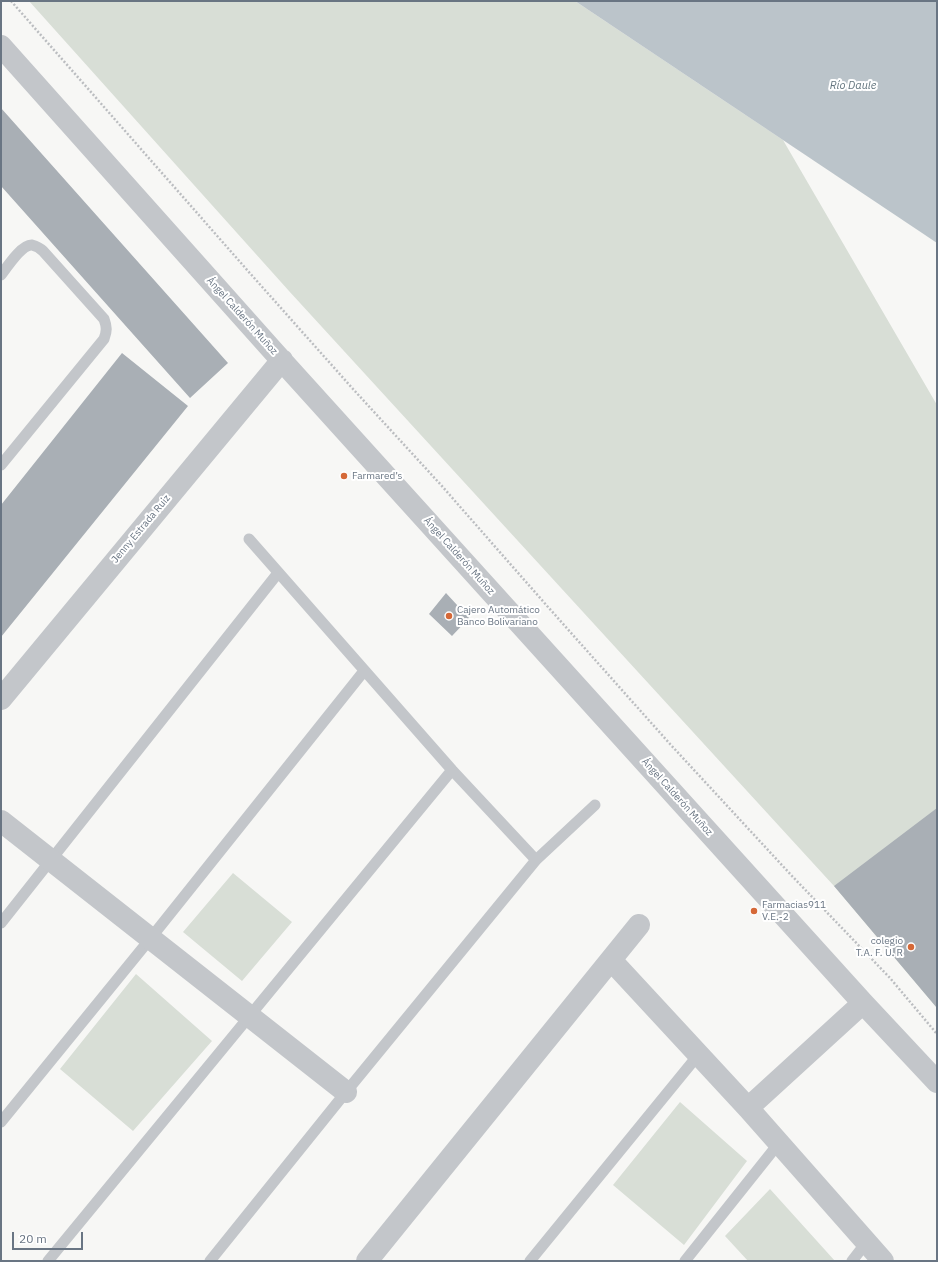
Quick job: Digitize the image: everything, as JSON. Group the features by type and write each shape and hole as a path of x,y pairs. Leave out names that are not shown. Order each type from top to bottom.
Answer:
{"street":[{"name":"Ángel Calderón Muñoz","path":"1,46 282,360 863,1003 937,1082"},
{"name":"Jenny Estrada Ruiz","path":"1,699 282,360"},
{"path":"1,821 346,1092"},
{"path":"367,1261 639,925"},
{"path":"611,960 748,1108 883,1261"},
{"path":"748,1108 863,1003"}],"lane":[{"path":"1,275 25,246 31,245 38,247 104,319 107,326 104,339 1,465"},
{"path":"249,539 452,770 536,860"},
{"path":"1,923 278,573"},
{"path":"1,1122 150,939 364,671"},
{"path":"48,1261 452,770"},
{"path":"210,1261 536,860 595,805"},
{"path":"530,1261 698,1054"},
{"path":"685,1261 779,1143"},
{"path":"852,1261 866,1243"}],"path":[{"path":"11,1 248,271 441,485 675,750 792,876 890,978 937,1034"}],"shaded area":[{"path":"29,1 575,1 783,140 937,405 937,1008 834,886 289,291"},
{"path":"233,873 292,922 242,981 183,932"},
{"path":"136,974 212,1041 133,1131 60,1069"},
{"path":"680,1102 747,1161 684,1245 613,1185"},
{"path":"770,1189 835,1261 748,1261 725,1236"}],"water":[{"name":"Río Daule","path":"575,1 937,1 937,243"}],"building":[{"path":"1,108 228,363 190,398 1,186"},
{"path":"122,353 188,406 1,637 1,505"},
{"name":"Cajero Automático Banco Bolivariano","path":"446,593 469,618 452,636 429,614"},
{"name":"colegio T.A. F. U. R","path":"937,808 937,1008 834,886"}],"place":[{"name":"Farmared’s","path":"344,476"},
{"name":"Cajero Automático Banco Bolivariano","path":"449,616"},
{"name":"Farmacias911 V.E.-2","path":"754,911"},
{"name":"colegio T.A. F. U. R","path":"911,947"}]}
